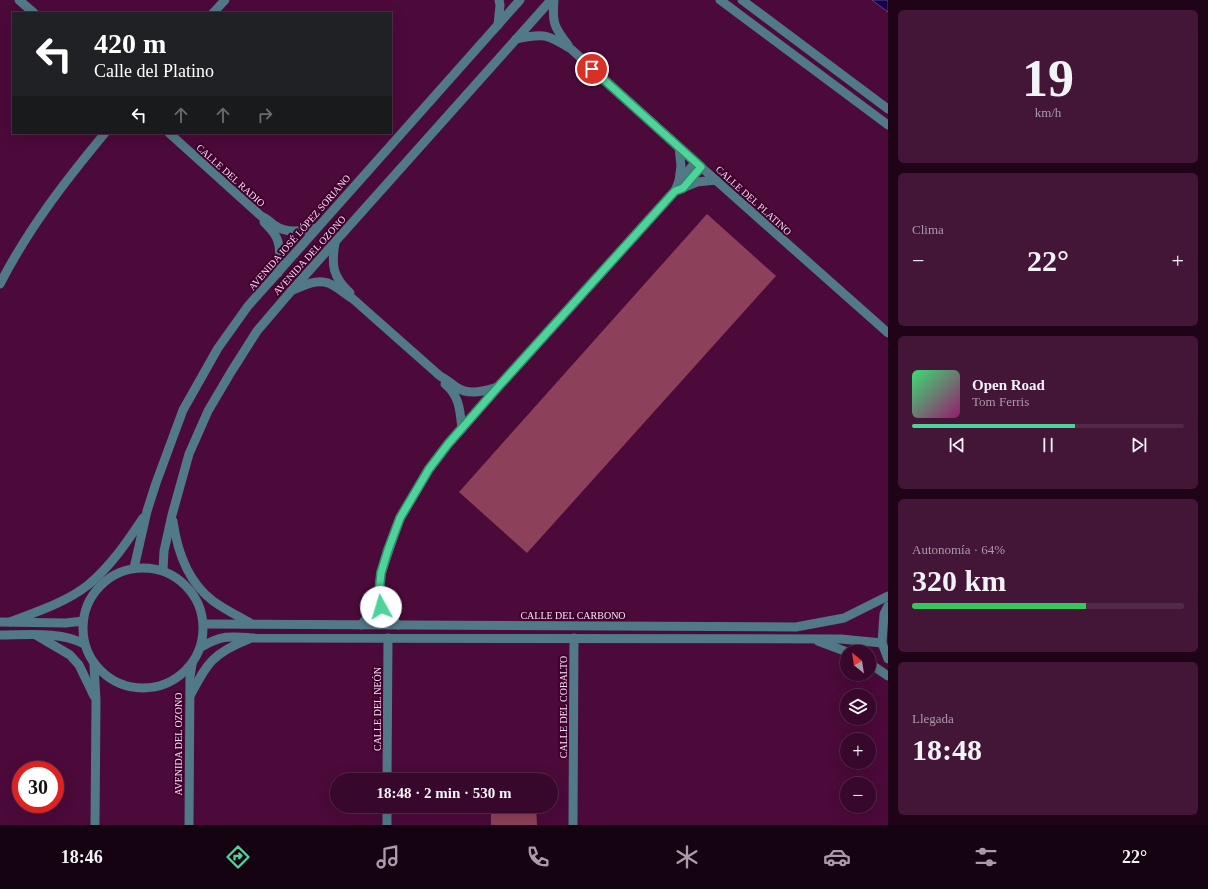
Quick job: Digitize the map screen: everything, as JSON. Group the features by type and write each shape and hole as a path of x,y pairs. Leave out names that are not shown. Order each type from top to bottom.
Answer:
{"street":[{"path":"19,0 33,12"},
{"path":"214,12 225,0"},
{"path":"498,25 499,0"},
{"name":"AVENIDA JOSÉ LÓPEZ SORIANO","path":"134,568 147,511 183,410 218,348 248,306 520,0"},
{"name":"AVENIDA DEL OZONO","path":"163,570 164,550 189,454 208,411 257,331 552,0"},
{"name":"CALLE DEL PLATINO","path":"552,0 554,24 571,49 698,165 888,333"},
{"path":"720,0 888,125"},
{"path":"742,0 888,109"},
{"name":"CALLE DEL PLATINO","path":"516,40 539,35 559,42 571,49"},
{"path":"0,284 53,198 104,134"},
{"name":"CALLE DEL RADIO","path":"170,134 261,216 266,218 275,226 289,231 303,231 317,228"},
{"path":"679,147 681,166 679,187"},
{"path":"361,625 373,611 379,593 381,573 400,518 429,469 498,387 698,165"},
{"path":"679,187 697,182 716,180"},
{"name":"CALLE DEL RADIO","path":"261,216 265,224 275,235 278,242 280,251 278,273"},
{"path":"336,242 333,256 335,276 354,299 440,376 464,391 474,392 498,387"},
{"path":"292,290 309,284 320,282 329,283 354,299"},
{"path":"440,376 458,400 462,429"},
{"name":"AVENIDA JOSÉ LÓPEZ SORIANO","path":"10,622 53,605 87,586 112,561 147,511"},
{"path":"172,515 174,531 180,554 197,585 212,600 251,624"},
{"path":"94,665 111,680 132,688 155,688 176,680 192,664 201,647 204,636 204,624 198,601 184,582 163,570 149,567 134,568 109,577 91,596 82,621 84,644 94,665 96,701 95,825"},
{"path":"379,593 381,607 398,625"},
{"name":"CALLE DEL CARBONO","path":"204,624 796,627 844,618 888,596"},
{"path":"888,606 884,614 882,643 888,660"},
{"path":"0,622 66,623 82,621"},
{"path":"0,635 53,635 76,639 84,644"},
{"path":"36,635 70,655 86,678 96,701"},
{"path":"201,647 226,636 254,638 841,639 882,643"},
{"path":"189,697 204,669 215,657 228,648 254,638"},
{"name":"CALLE DEL NEÓN","path":"388,638 388,773"},
{"name":"CALLE DEL COBALTO","path":"573,825 574,638"},
{"path":"812,639 840,649"},
{"name":"AVENIDA DEL OZONO","path":"189,825 189,697 192,664"},
{"path":"876,668 888,676"},
{"path":"387,813 387,825"}],"shaded area":[{"path":"872,0 888,0 888,12"}],"building":[{"path":"707,214 776,276 527,553 459,492"},
{"path":"491,813 536,813 537,825 491,825"}],"route":[{"path":"381,607 379,593 381,573 388,550 400,518 429,469 448,444 572,304 675,191 683,188 701,167 592,69"}]}
